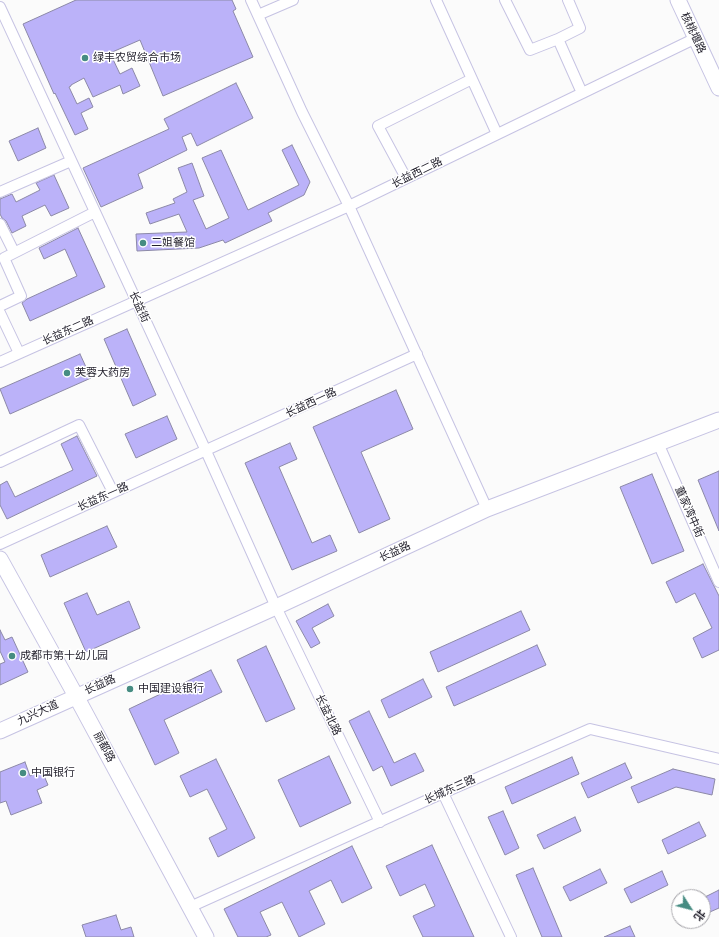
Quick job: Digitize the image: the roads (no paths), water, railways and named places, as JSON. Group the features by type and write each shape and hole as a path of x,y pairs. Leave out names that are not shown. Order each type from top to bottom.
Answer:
{"main road":[{"name":"核桃堰路","path":"678,0 719,88"},
{"name":"长益路","path":"76,696 276,607 487,509 719,420"},
{"name":"丽都路","path":"0,559 206,937"},
{"name":"九兴大道","path":"0,731 76,696"}],"street":[{"path":"252,0 302,112 349,206 487,509"},
{"path":"258,15 292,0"},
{"path":"436,0 497,134"},
{"path":"506,0 530,50 558,39 580,28 568,0"},
{"name":"长益街","path":"0,7 206,451 276,607"},
{"name":"长益西二路","path":"136,301 349,206 696,38"},
{"path":"558,39 582,93"},
{"path":"406,178 378,126 472,79"},
{"path":"0,192 71,161"},
{"path":"0,306 21,296 4,258 95,212"},
{"path":"0,224 14,252"},
{"name":"长益东二路","path":"0,362 136,301"},
{"path":"0,313 19,353"},
{"name":"长益西一路","path":"206,451 417,354"},
{"path":"0,462 79,425 114,492"},
{"name":"董家湾中街","path":"658,443 719,582"},
{"name":"长益东一路","path":"0,544 206,451"},
{"name":"长益北路","path":"276,607 380,822"},
{"name":"长城东三路","path":"190,907 443,793 590,729 719,759"},
{"path":"443,793 511,937"}],"place":[{"name":"绿丰农贸综合市场","path":"85,58"},
{"name":"二姐餐馆","path":"143,243"},
{"name":"芙蓉大药房","path":"67,373"},
{"name":"成都市第十幼儿园","path":"12,656"},
{"name":"中国建设银行","path":"130,689"},
{"name":"中国银行","path":"23,773"}]}
